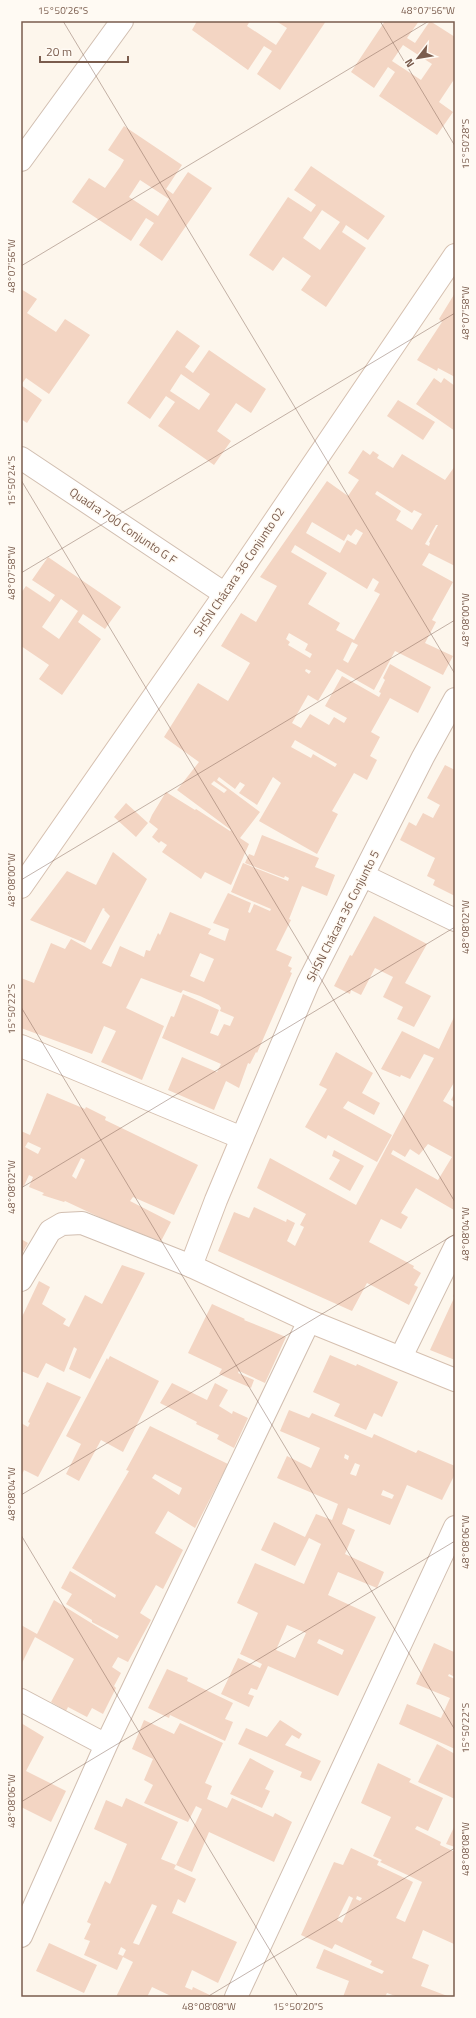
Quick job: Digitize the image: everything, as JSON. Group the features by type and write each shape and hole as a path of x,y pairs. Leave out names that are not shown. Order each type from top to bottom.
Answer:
{"street":[{"path":"21,160 122,21"},
{"name":"SHSN Chácara 36 Conjunto 02","path":"21,887 225,594 455,255"},
{"name":"Quadra 700 Conjunto G F","path":"21,458 225,594"},
{"name":"SHSN Chácara 36 Conjunto 5","path":"192,1266 216,1200 308,983 364,876 423,757 455,699"},
{"path":"364,876 455,920"},
{"path":"21,1046 242,1138"},
{"path":"21,1280 50,1231 62,1224 82,1223 192,1266 309,1321 402,1357 455,1380"},
{"path":"402,1357 455,1247"},
{"path":"21,1936 106,1745 309,1321"},
{"path":"236,1997 455,1528"},
{"path":"21,1700 106,1745"}],"building":[{"path":"197,21 250,21 247,26 276,45 287,28 276,21 326,21 280,90 257,74 272,51 264,46 248,70 192,30"},
{"path":"385,21 419,21 407,38 415,43 430,21 455,37 455,78 439,102 453,112 437,135 379,96 395,72 388,67 374,88 351,72","holes":["403,45 432,64 421,80 392,61"]},
{"path":"124,126 182,165 166,189 173,194 188,172 212,188 162,261 139,245 154,223 146,218 131,241 72,202 89,178 105,188 120,167 124,160 108,150","holes":["140,180 169,199 158,216 129,197"]},
{"path":"311,166 385,216 368,240 346,225 342,232 366,248 326,307 301,290 311,276 283,257 273,271 249,255 288,197 311,212 316,205 294,190","holes":["322,210 340,222 320,250 303,238"]},
{"path":"21,289 37,299 27,313 56,332 65,319 90,335 49,394 26,378 21,385"},
{"path":"455,293 455,377 438,368 437,371 417,360 442,322 439,319"},
{"path":"177,330 200,346 185,367 193,373 209,350 266,389 251,413 236,403 217,431 231,441 214,465 158,426 175,402 166,396 150,419 127,403","holes":["181,374 210,394 199,410 170,391"]},
{"path":"434,378 441,383 444,378 455,386 455,431 416,404"},
{"path":"21,385 42,400 27,423 21,419"},
{"path":"398,400 435,422 423,440 387,416"},
{"path":"363,450 370,455 373,451 379,455 377,458 393,468 402,454 445,480 455,466 455,566 429,553 422,565 453,582 432,620 436,622 425,643 453,656 443,675 395,651 374,690 337,669 318,701 308,695 292,723 301,728 310,714 329,725 334,717 344,723 347,718 325,706 342,676 379,697 381,693 379,692 385,680 383,678 390,664 431,687 418,713 390,698 371,732 380,737 370,756 377,760 367,780 354,773 332,811 338,814 317,854 259,821 281,783 273,777 257,805 239,793 245,785 240,782 235,789 219,777 217,780 260,812 240,838 249,844 231,885 205,872 201,879 162,852 167,845 161,841 159,843 152,837 158,829 149,822 166,792 230,831 231,830 177,790 199,762 164,737 198,683 228,701 250,663 221,646 241,613 256,622 277,586 260,577 327,481 348,496 359,480 348,473","holes":["377,491 412,513 414,510 422,514 412,530 396,520 401,511 375,494","312,522 344,541 348,534 351,536 356,529 363,533 356,545 347,540 340,553 306,533","436,525 438,525 429,542 429,546 425,544","295,545 367,589 373,578 379,582 374,591 380,594 354,640 336,630 340,623 308,604 327,573 291,552","289,633 308,644 305,650 312,654 310,658 288,645 290,642 286,639","352,642 358,645 348,663 343,660","306,669 311,671 309,674 305,671","295,740 337,764 335,767 313,754 311,758 291,747","214,781 227,790 224,793 211,784"]},
{"path":"48,557 121,607 105,629 83,614 78,622 101,639 62,695 39,679 49,665 21,646 21,593 26,586 50,602 55,595 32,580","holes":["61,599 78,611 59,639 42,627"]},
{"path":"445,765 455,770 455,896 433,885 435,880 427,876 435,858 400,840 409,822 416,826 423,813 433,818 440,805 427,798"},
{"path":"126,803 148,823 136,837 114,817"},
{"path":"262,835 319,858 315,867 335,875 327,896 302,886 289,919 291,920 276,950 292,957 288,966 292,968 290,972 292,973 257,1053 256,1052 250,1064 248,1063 239,1088 226,1081 214,1110 168,1090 182,1057 217,1072 221,1064 162,1038 171,1016 174,1017 183,994 219,1010 210,1033 218,1036 224,1024 230,1026 234,1017 220,1011 221,1008 219,1005 200,996 183,990 181,993 141,978 126,1008 164,1026 142,1080 101,1062 116,1031 104,1026 92,1054 21,1028 21,978 34,983 51,943 65,949 71,939 91,950 110,916 103,908 85,943 30,920 67,871 96,885 113,852 147,879 102,963 111,967 120,946 144,957 146,950 150,951 158,933 160,935 170,912 211,929 208,934 225,941 229,929 213,923 228,893 251,903 248,912 250,913 254,904 270,911 271,909 231,892 243,863 288,881 289,878 285,876 284,878 245,863 249,854 254,856","holes":["200,953 214,959 204,982 190,976"]},
{"path":"374,916 427,944 405,983 431,996 414,1027 397,1019 403,1007 383,997 393,977 375,968 361,995 351,990 350,994 334,986 350,955 352,956"},
{"path":"455,1015 455,1081 443,1101 455,1108 455,1208 454,1210 416,1188 401,1213 408,1217 401,1229 381,1219 369,1242 414,1266 413,1268 421,1273 414,1285 418,1287 409,1305 367,1283 352,1311 218,1251 234,1212 249,1218 254,1207 286,1222 287,1219 295,1223 287,1241 295,1246 304,1227 300,1225 306,1214 257,1188 270,1158 356,1205 434,1058 424,1054 410,1079 401,1075 400,1077 381,1069 402,1031 439,1049","holes":["428,1144 452,1157 438,1180 391,1154 393,1150 405,1157 410,1149 419,1155"]},
{"path":"336,1052 373,1073 362,1093 380,1103 374,1115 348,1101 343,1108 392,1135 377,1162 328,1135 326,1139 305,1127 327,1089 319,1085"},
{"path":"455,1092 455,1102 451,1100"},
{"path":"47,1093 85,1109 86,1107 106,1117 105,1120 198,1165 174,1215 133,1197 130,1201 171,1222 159,1245 65,1201 64,1202 42,1195 44,1193 29,1187 33,1177 29,1175 24,1186 21,1185 21,1131 30,1135","holes":["28,1142 41,1148 38,1154 25,1147","81,1158 85,1160 76,1179 72,1176"]},
{"path":"334,1150 364,1166 350,1191 329,1179 340,1160 332,1156"},
{"path":"21,1239 28,1243 21,1255"},
{"path":"122,1265 145,1273 90,1379 69,1369 77,1349 74,1347 64,1372 46,1363 38,1378 21,1371 21,1319 39,1281 50,1287 42,1304 66,1319 63,1324 69,1327 85,1295 102,1304"},
{"path":"455,1292 455,1360 430,1350 454,1298 453,1296"},
{"path":"212,1304 245,1319 244,1320 286,1337 265,1383 239,1371 238,1373 254,1380 251,1388 219,1374 222,1369 188,1353"},
{"path":"330,1355 356,1366 357,1364 398,1382 382,1417 374,1413 366,1430 334,1416 340,1404 313,1392"},
{"path":"110,1356 159,1381 123,1452 101,1440 79,1481 66,1474 81,1444 66,1436 107,1358 108,1360"},
{"path":"47,1382 81,1397 38,1477 24,1470 21,1477 21,1423 28,1427 30,1423 28,1422"},
{"path":"172,1383 207,1400 215,1383 228,1390 219,1406 232,1414 233,1411 248,1418 234,1448 217,1439 219,1435 196,1424 197,1422 160,1403"},
{"path":"289,1410 309,1418 312,1413 372,1438 374,1434 416,1453 418,1450 455,1466 455,1474 442,1500 407,1485 390,1525 348,1508 342,1524 355,1530 345,1554 384,1572 377,1588 338,1572 328,1595 376,1617 338,1696 268,1666 257,1690 251,1688 248,1694 254,1696 249,1707 221,1694 238,1658 260,1668 262,1664 240,1654 258,1613 237,1603 255,1563 304,1584 321,1544 309,1538 295,1566 261,1550 274,1522 305,1537 316,1514 332,1520 338,1504 277,1478 287,1456 311,1468 320,1448 280,1431","holes":["345,1454 349,1456 348,1460 344,1458","355,1463 360,1465 356,1476 350,1474","383,1490 394,1495 392,1499 381,1495","287,1625 306,1633 295,1658 276,1650","319,1639 344,1650 342,1655 317,1643"]},
{"path":"150,1426 228,1464 195,1528 168,1511 155,1533 183,1550 163,1589 156,1585 140,1613 151,1620 128,1662 118,1657 112,1667 121,1673 114,1686 116,1688 103,1714 92,1708 87,1717 68,1707 66,1711 51,1702 74,1659 35,1637 21,1665 21,1625 37,1634 54,1600 117,1639 119,1636 92,1622 92,1620 66,1604 72,1594 61,1588 70,1571 115,1598 116,1595 72,1568 129,1471 126,1470","holes":["155,1474 182,1488 179,1495 152,1478"]},
{"path":"434,1643 454,1652 455,1649 455,1677 449,1674 448,1676 455,1679 455,1749 399,1724 407,1704 441,1718 450,1698 416,1684"},
{"path":"167,1669 188,1678 187,1681 233,1703 225,1719 233,1722 225,1741 170,1715 169,1718 148,1708"},
{"path":"144,1720 174,1734 180,1723 223,1743 205,1783 212,1786 207,1799 227,1808 232,1798 273,1817 275,1813 292,1822 274,1862 209,1832 192,1872 176,1865 202,1809 196,1806 188,1822 144,1803 153,1785 144,1780 153,1759 132,1749"},
{"path":"280,1720 302,1734 299,1739 292,1735 285,1745 321,1761 311,1781 300,1777 302,1772 238,1744 246,1728 267,1737"},
{"path":"21,1723 44,1737 26,1771 66,1791 51,1822 21,1807"},
{"path":"437,1744 455,1754 455,1799 418,1782"},
{"path":"250,1758 274,1771 265,1789 270,1791 262,1808 230,1794"},
{"path":"378,1763 411,1779 409,1782 443,1798 428,1831 417,1826 415,1829 441,1842 440,1845 455,1852 455,1942 454,1944 423,1930 412,1958 429,1965 421,1986 450,1997 398,1997 387,1993 385,1997 343,1997 349,1981 316,1968 324,1949 382,1974 384,1971 370,1965 372,1961 335,1944 332,1949 301,1935 334,1862 343,1865 351,1848 379,1861 377,1865 413,1882 396,1918 405,1922 422,1882 380,1862 382,1860 373,1856 391,1817 361,1803","holes":["349,1896 353,1898 342,1923 337,1920","357,1896 362,1898 360,1901 356,1899"]},
{"path":"126,1798 178,1822 161,1859 176,1865 174,1869 196,1879 185,1903 178,1899 172,1913 237,1942 218,1983 192,1970 185,1987 192,1990 193,1987 214,1997 173,1997 152,1987 147,1997 116,1997 133,1962 123,1957 117,1970 84,1955 90,1941 84,1939 91,1924 87,1922 105,1881 110,1884 127,1844 94,1829 106,1800 122,1807","holes":["152,1904 157,1906 139,1945 133,1943","121,1947 126,1950 123,1956 118,1954"]},
{"path":"455,1825 455,1847 446,1844"},
{"path":"49,1943 97,1965 84,1993 36,1971"}]}
